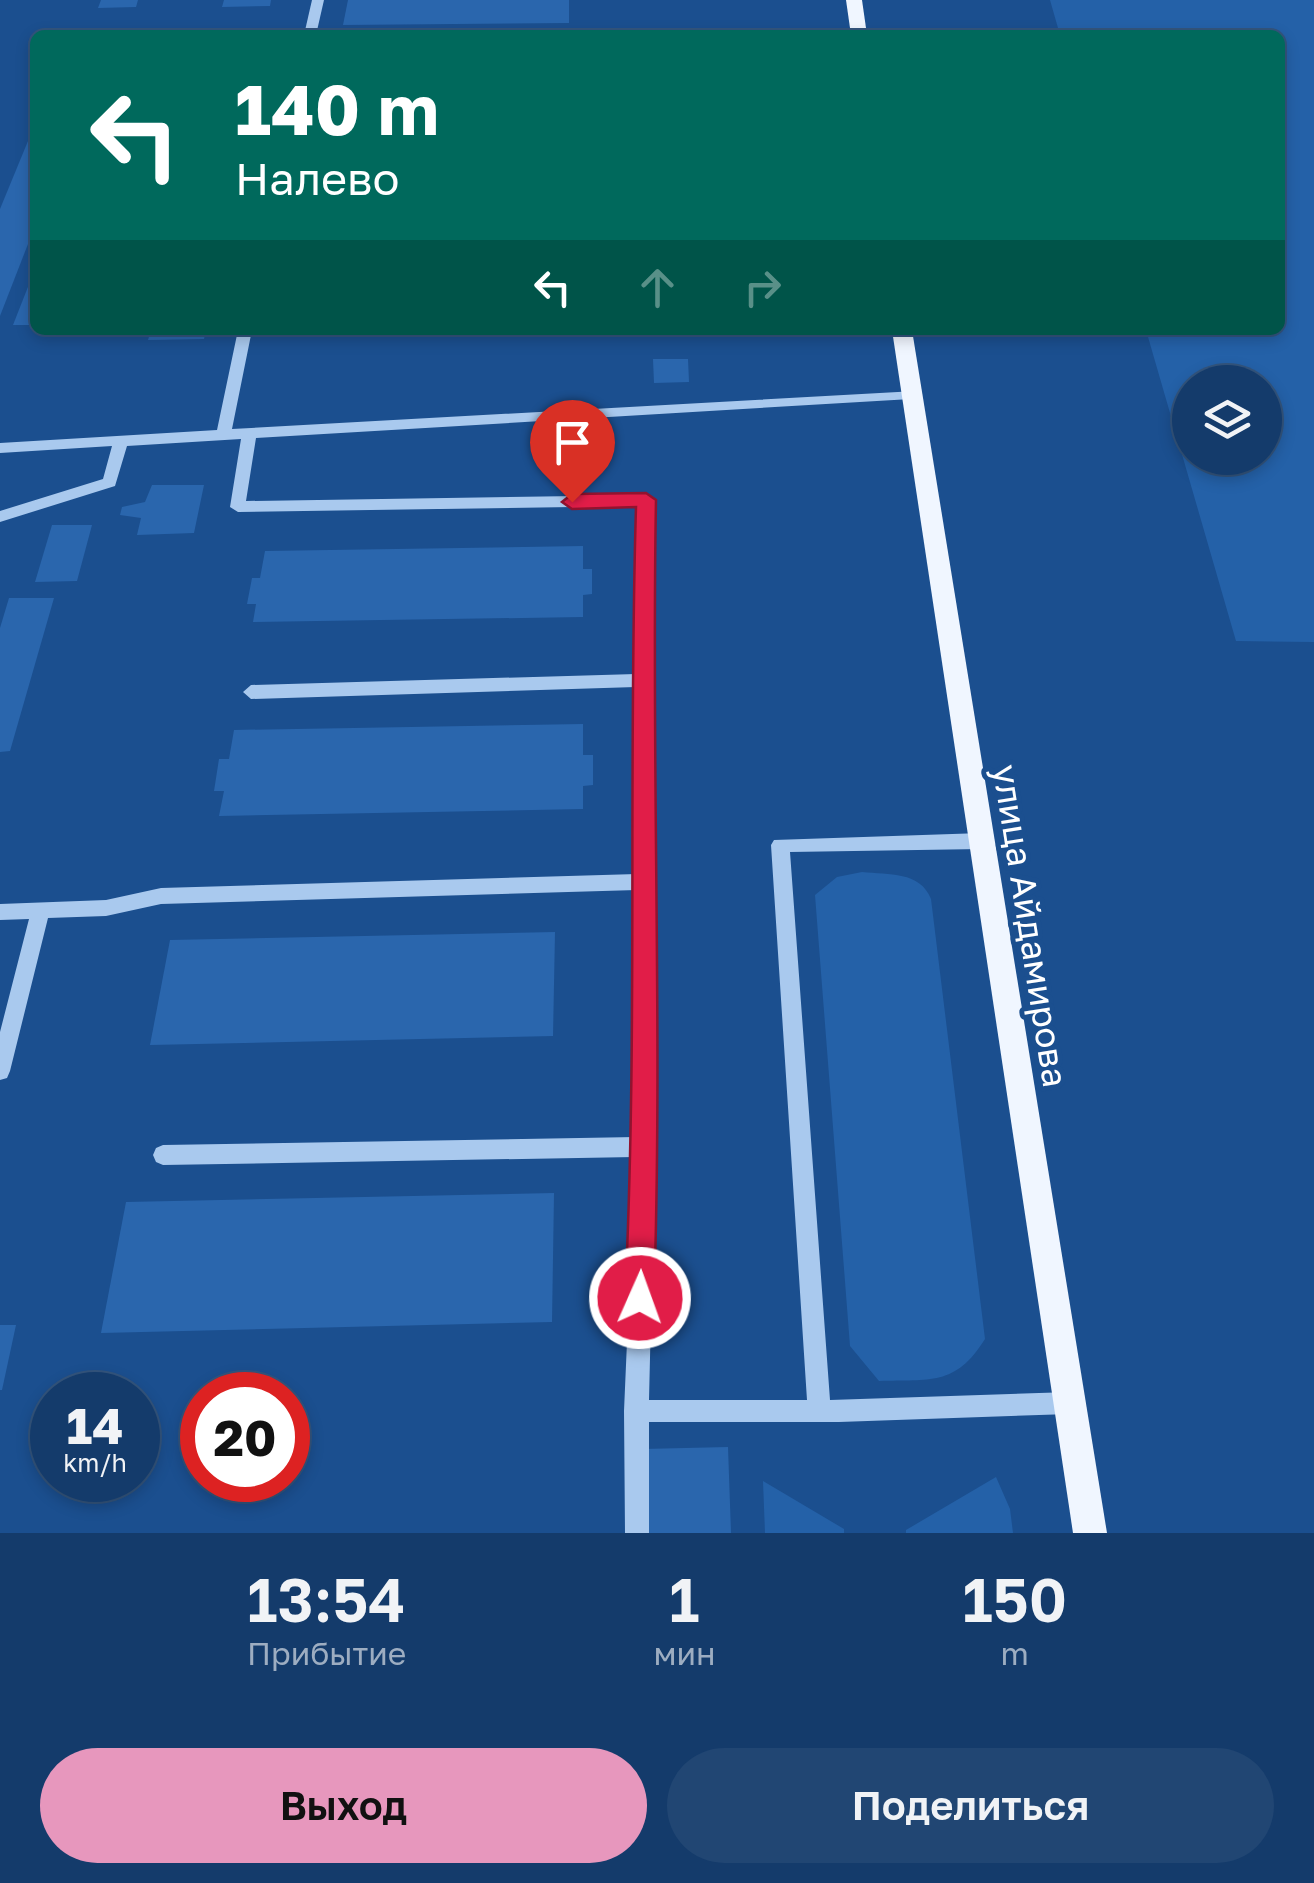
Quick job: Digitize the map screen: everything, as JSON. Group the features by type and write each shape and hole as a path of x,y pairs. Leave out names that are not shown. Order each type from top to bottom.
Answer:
{"main road":[{"path":"854,0 858,30"},
{"name":"улица Айдамирова","path":"903,335 1090,1533"}],"lane":[{"path":"311,30 318,0"},
{"path":"224,433 244,335"},
{"path":"0,448 911,394"},
{"path":"249,432 238,507 646,500 642,680 647,882 646,1147 634,1411 637,1533"},
{"path":"0,517 110,482 121,440"},
{"path":"251,692 642,680"},
{"path":"818,1411 780,845 982,841"},
{"path":"0,912 106,908 161,896 647,882"},
{"path":"0,1071 40,911"},
{"path":"163,1155 646,1147"},
{"path":"634,1411 818,1411 1070,1403"}],"shaded area":[{"path":"1050,0 1314,0 1314,642 1236,641 1188,475 1282,475 1282,365 1172,365 1172,420 1147,335 1285,335 1285,30 1059,30"},
{"path":"862,872 911,879 931,899 985,1339 963,1366 927,1379 879,1381 850,1346 815,895 837,877"},
{"path":"996,1477 1010,1509 1013,1533 906,1533 906,1530"},
{"path":"763,1481 844,1529 844,1533 765,1533"}],"building":[{"path":"101,0 138,0 136,7 98,8"},
{"path":"224,0 271,0 270,6 222,7"},
{"path":"348,0 569,0 569,23 343,25"},
{"path":"30,136 30,239 0,316 0,209"},
{"path":"30,282 30,325 13,325"},
{"path":"150,335 205,335 204,339 148,340"},
{"path":"284,335 410,335 284,337"},
{"path":"653,359 688,359 689,382 654,383"},
{"path":"152,485 204,485 194,533 137,535 141,518 120,515 122,507 145,502"},
{"path":"52,525 92,525 77,581 35,582"},
{"path":"583,546 583,569 592,569 592,594 583,595 583,617 253,622 256,604 247,604 252,578 260,578 265,551"},
{"path":"9,598 54,598 10,751 0,752 0,628"},
{"path":"583,724 583,755 593,755 593,785 583,786 583,809 219,816 224,791 214,791 219,759 229,759 234,730"},
{"path":"555,932 553,1036 150,1045 170,940"},
{"path":"554,1193 552,1322 101,1333 126,1202"},
{"path":"0,1325 16,1325 2,1390 0,1390"},
{"path":"728,1447 731,1533 645,1533 643,1449"}],"route":[{"path":"572,502 646,500 642,680 647,882 646,1147 640,1298"}]}
